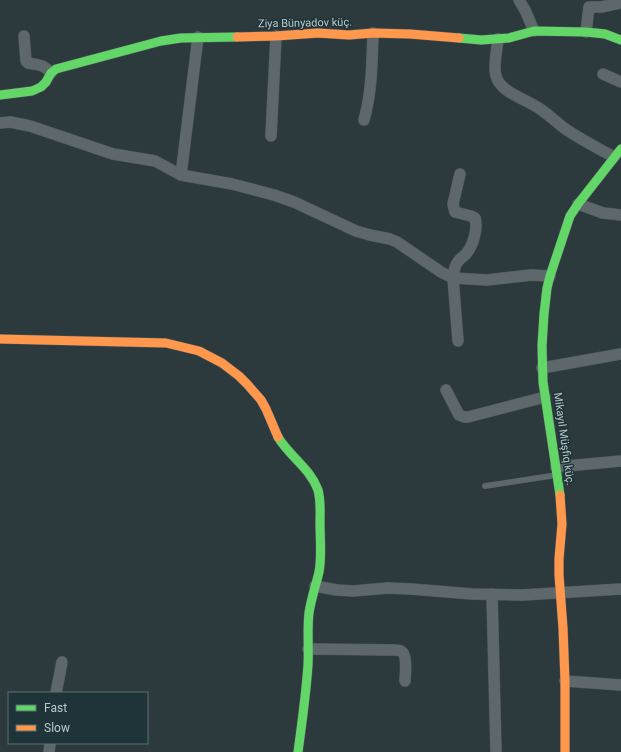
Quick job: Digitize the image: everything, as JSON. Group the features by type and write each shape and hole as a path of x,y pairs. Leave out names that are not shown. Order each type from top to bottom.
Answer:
{"street":[{"path":"518,0 525,10 534,31"},
{"path":"586,32 589,3 601,7 621,3"},
{"name":"Ziya Bünyadov küç.","path":"51,72 56,69 161,42 181,38 198,37 276,36 318,33 350,35 373,33 410,34 481,40 509,38 534,31 586,32 605,34 621,40"},
{"path":"364,120 370,90 373,33"},
{"path":"0,95 32,91 41,87 46,82 51,72 40,65 28,64 26,61 24,36"},
{"path":"271,136 276,36"},
{"path":"181,176 198,37"},
{"path":"498,39 495,69 496,77 500,84 513,94 538,107 583,141 618,153"},
{"path":"603,74 621,82"},
{"path":"0,123 10,122 30,126 113,154 155,161 181,176 232,184 274,195 294,202 356,231 397,242 441,272 453,278 487,280 531,275 550,276"},
{"name":"Mikayıl Müşfiq küç.","path":"565,752 565,681 559,575 562,524 561,505 542,368 542,339 547,288 570,216 618,153"},
{"path":"458,341 453,278 454,268 458,260 467,253 473,240 476,223 475,218 455,212 453,204 460,174"},
{"path":"578,204 602,213 621,215"},
{"path":"0,339 166,343 185,347 203,353 217,360 247,383 257,395 267,410 281,444 314,481 320,502 321,556 309,612 307,687 298,752"},
{"path":"542,368 621,354"},
{"path":"446,390 459,415 464,417 546,398"},
{"path":"556,471 621,461"},
{"path":"315,586 353,591 388,588 472,594 523,595 621,589"},
{"path":"492,594 496,752"},
{"path":"308,649 402,651 406,663 405,681"},
{"path":"56,692 62,662"},
{"path":"565,681 621,685"}],"lane":[{"path":"485,486 556,471"}],"traffic: fast":[{"path":"459,38 481,40 509,38 534,31 586,32 605,34 621,40"},
{"path":"0,95 32,91 41,87 51,73 56,69 161,41 181,38 237,37"},
{"path":"560,495 543,382 542,346 547,288 570,216 621,149"},
{"path":"278,437 310,475 318,490 320,502 320,566 309,613 307,676 298,752"}],"traffic: slow":[{"path":"237,37 318,33 349,35 373,33 459,38"},
{"path":"0,339 166,343 199,351 222,363 247,384 261,400 278,437"},
{"path":"560,495 562,524 559,575 565,681 565,752"}]}
